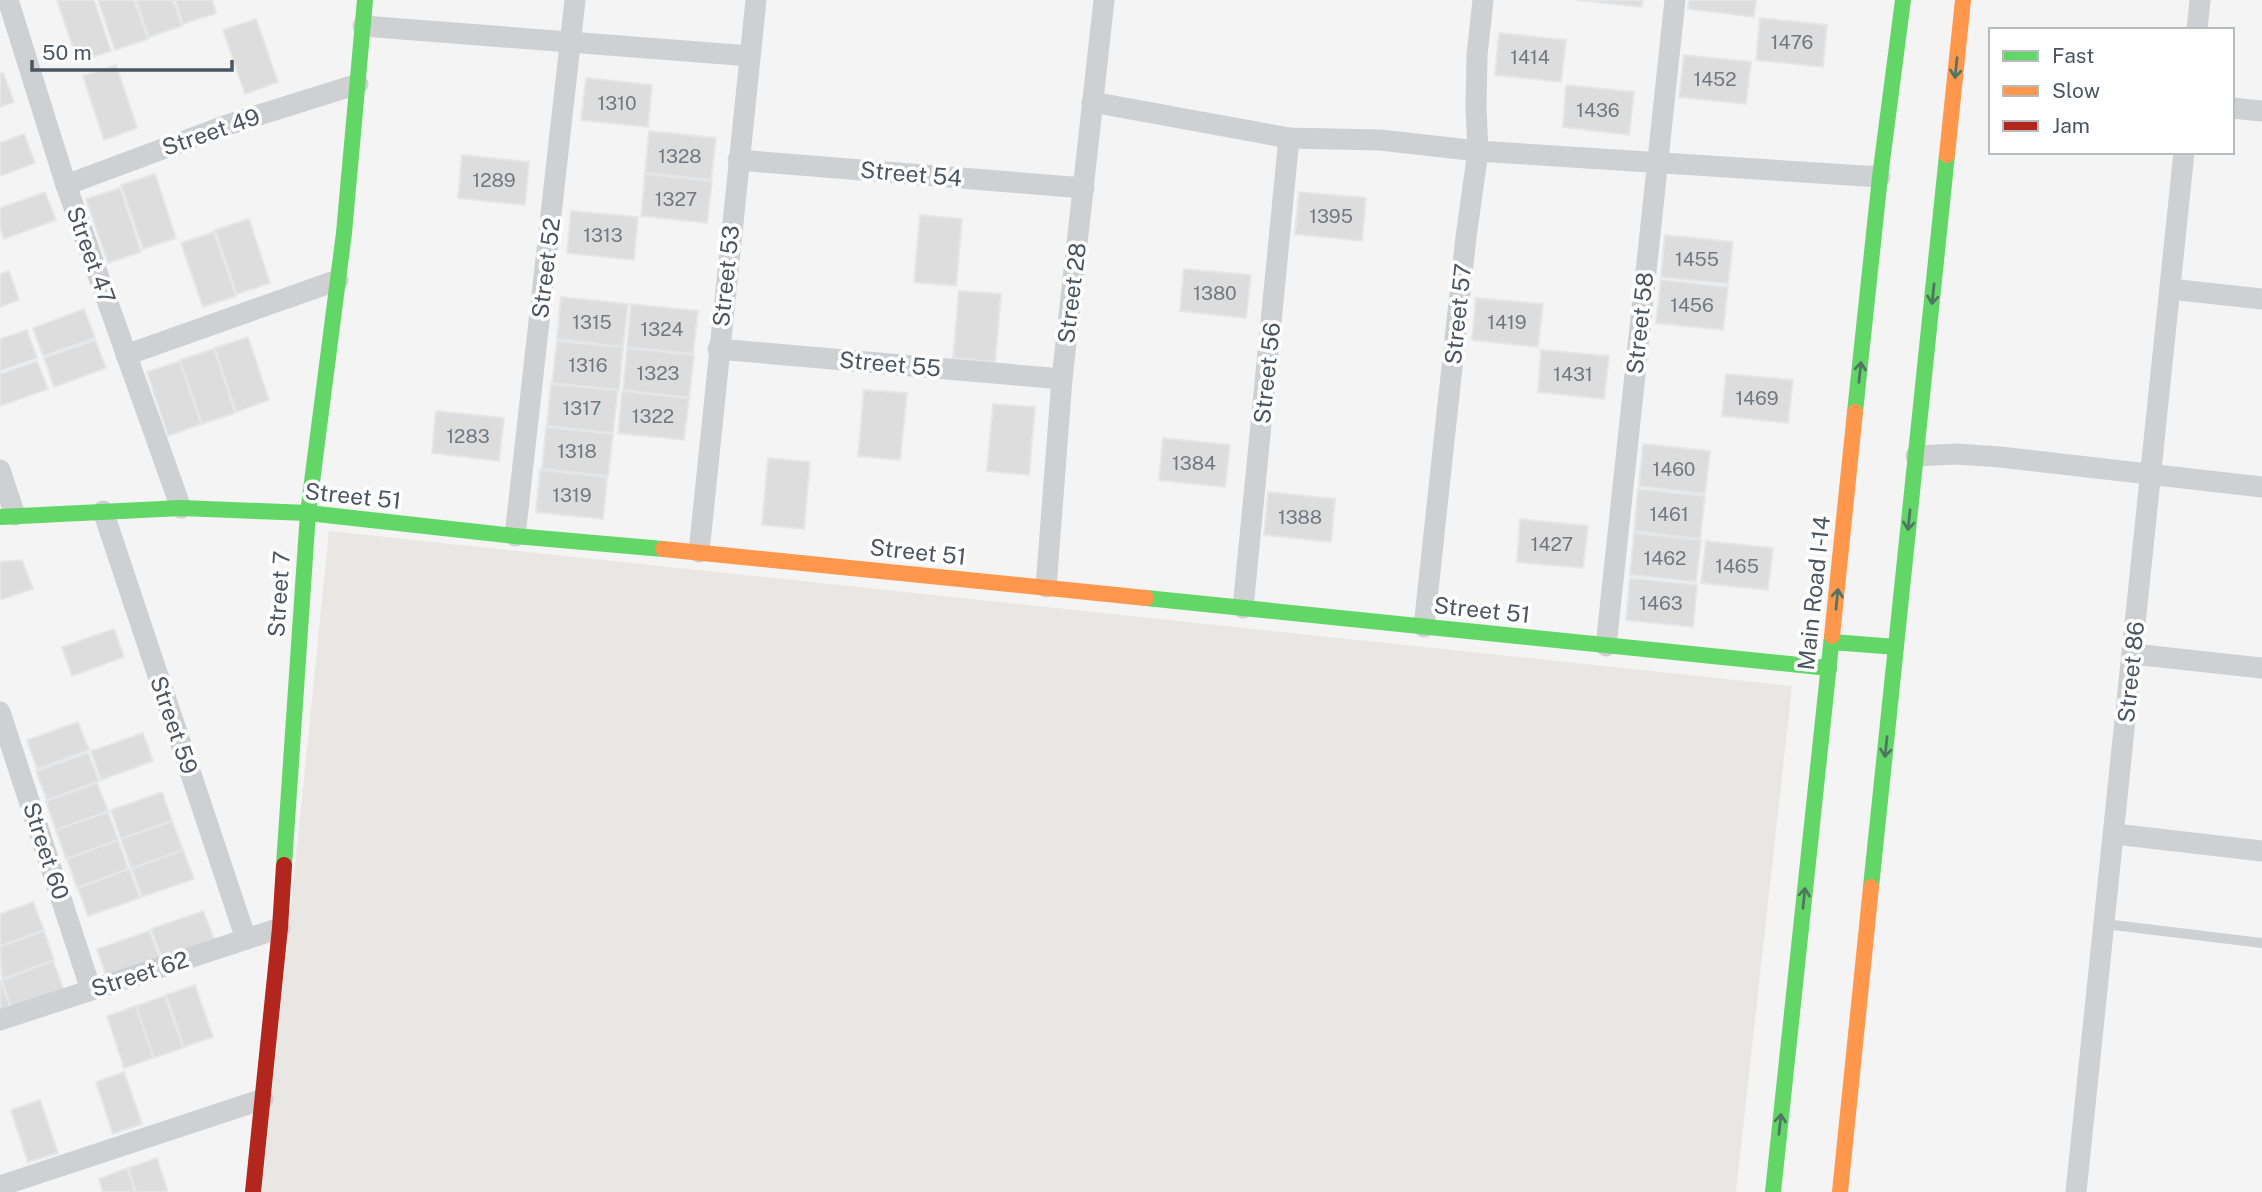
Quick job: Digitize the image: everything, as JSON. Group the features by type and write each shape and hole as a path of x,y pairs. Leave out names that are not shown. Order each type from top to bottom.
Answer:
{"street":[{"name":"Street 47","path":"9,0 66,185 181,508"},
{"name":"Street 7","path":"253,1192 280,928 308,513 338,280 365,0"},
{"name":"Street 52","path":"515,537 575,0"},
{"name":"Street 53","path":"699,552 756,0"},
{"name":"Street 28","path":"1046,587 1062,379 1104,0"},
{"name":"Street 57","path":"1424,627 1466,237 1478,151 1476,95 1483,0"},
{"name":"Street 58","path":"1606,646 1675,0"},
{"name":"Main Road I-14","path":"1773,1192 1880,177 1903,0"},
{"path":"1840,1192 1963,0"},
{"path":"2197,28 2200,0"},
{"path":"363,26 572,40 750,56"},
{"name":"Street 49","path":"66,185 227,125 358,84"},
{"path":"1093,102 1289,138 1380,140 1478,151 1880,177"},
{"path":"2234,108 2262,111"},
{"name":"Street 56","path":"1244,608 1289,138"},
{"name":"Street 86","path":"2077,1192 2184,154"},
{"name":"Street 54","path":"738,160 1084,188"},
{"path":"126,355 338,280"},
{"path":"2170,289 2262,299"},
{"name":"Street 55","path":"718,349 1062,379"},
{"path":"1916,456 1956,454 2000,457 2262,487"},
{"path":"0,470 8,516"},
{"name":"Street 51","path":"8,516 181,508 308,513 515,537 699,552 1829,668"},
{"name":"Street 59","path":"103,511 246,939"},
{"path":"1832,642 1896,647"},
{"path":"2133,654 2262,668"},
{"name":"Street 60","path":"0,712 91,990"},
{"path":"2115,834 2262,851"},
{"name":"Street 62","path":"0,1020 280,928"},
{"path":"0,1186 263,1099"}],"lane":[{"path":"2105,924 2262,943"}],"shaded area":[{"path":"329,531 1792,686 1736,1192 262,1192"}],"building":[{"path":"57,0 94,0 111,51 78,62"},
{"path":"98,0 134,0 148,39 115,50"},
{"path":"136,0 173,0 182,26 149,37"},
{"path":"175,0 212,0 216,13 183,24"},
{"path":"1577,0 1643,0 1642,7"},
{"path":"1689,0 1756,0 1754,17 1688,9"},
{"path":"1760,18 1827,25 1823,67 1756,60"},
{"path":"256,19 278,82 245,94 223,30"},
{"path":"1499,33 1566,40 1561,82 1495,75"},
{"path":"1684,55 1751,62 1746,104 1679,97"},
{"path":"116,65 137,128 104,140 83,76"},
{"path":"3,73 14,102 0,107 0,74"},
{"path":"586,78 652,85 648,127 581,120"},
{"path":"1566,85 1634,92 1629,135 1563,127"},
{"path":"649,131 716,138 711,180 645,173"},
{"path":"24,134 35,163 0,176 0,143"},
{"path":"462,155 529,162 525,205 458,198"},
{"path":"155,174 176,238 143,249 121,185"},
{"path":"645,174 712,181 707,223 641,216"},
{"path":"120,188 141,252 108,263 86,199"},
{"path":"45,192 56,220 4,239 0,228 0,208"},
{"path":"1299,192 1366,198 1362,241 1295,234"},
{"path":"571,211 638,217 634,260 567,253"},
{"path":"920,215 962,219 956,286 914,282"},
{"path":"249,219 270,283 237,294 215,230"},
{"path":"214,232 236,296 203,307 181,243"},
{"path":"1665,235 1733,242 1728,284 1661,277"},
{"path":"1184,269 1251,275 1246,318 1180,311"},
{"path":"9,271 19,300 0,307 0,274"},
{"path":"1661,280 1728,287 1723,330 1656,323"},
{"path":"959,291 1001,294 995,362 953,358"},
{"path":"561,297 628,304 623,347 557,339"},
{"path":"1476,298 1543,304 1538,347 1472,340"},
{"path":"631,304 698,311 693,354 627,347"},
{"path":"84,309 95,338 43,356 33,328"},
{"path":"27,330 37,358 0,371 0,339"},
{"path":"248,337 269,400 236,412 215,348"},
{"path":"95,340 106,368 54,387 44,358"},
{"path":"557,341 623,347 619,390 552,383"},
{"path":"627,348 694,355 689,398 623,390"},
{"path":"214,349 235,413 202,424 180,360"},
{"path":"1541,350 1609,356 1604,399 1538,392"},
{"path":"37,361 48,389 0,406 0,374"},
{"path":"180,361 201,424 168,436 147,372"},
{"path":"1726,374 1793,380 1788,423 1722,416"},
{"path":"551,384 618,390 613,433 547,426"},
{"path":"864,390 907,393 900,460 858,456"},
{"path":"622,391 689,398 684,440 618,433"},
{"path":"993,404 1035,407 1029,475 987,471"},
{"path":"436,411 504,418 499,461 432,453"},
{"path":"546,427 613,434 608,476 542,469"},
{"path":"1163,438 1230,445 1225,487 1159,480"},
{"path":"1643,444 1710,451 1705,494 1639,486"},
{"path":"768,458 810,462 804,529 762,525"},
{"path":"540,470 607,477 603,519 536,512"},
{"path":"1638,489 1705,496 1700,539 1634,531"},
{"path":"1268,492 1335,499 1331,542 1264,535"},
{"path":"1520,519 1588,526 1583,568 1517,562"},
{"path":"1634,533 1701,540 1696,582 1630,575"},
{"path":"1706,541 1773,548 1768,590 1701,583"},
{"path":"22,560 33,589 0,600 0,562"},
{"path":"1630,578 1697,585 1693,627 1626,620"},
{"path":"114,629 124,657 72,676 62,647"},
{"path":"78,722 89,750 37,769 27,740"},
{"path":"143,733 153,761 101,780 91,751"},
{"path":"88,753 99,781 47,800 36,771"},
{"path":"97,783 108,811 56,830 46,801"},
{"path":"162,792 172,821 121,839 111,810"},
{"path":"108,812 118,840 66,859 56,830"},
{"path":"172,821 183,850 131,868 121,839"},
{"path":"118,840 128,869 77,888 67,859"},
{"path":"183,850 194,879 142,897 132,869"},
{"path":"129,869 140,898 88,916 78,888"},
{"path":"33,902 44,930 0,946 0,914"},
{"path":"203,911 214,939 162,958 151,929"},
{"path":"44,931 54,960 2,979 0,947"},
{"path":"149,931 160,959 107,978 97,949"},
{"path":"53,961 64,990 12,1009 2,980"},
{"path":"0,980 11,1009 0,1013"},
{"path":"195,985 213,1037 184,1047 166,995"},
{"path":"165,996 183,1048 154,1058 136,1006"},
{"path":"136,1006 153,1058 124,1068 107,1016"},
{"path":"124,1072 142,1124 113,1134 96,1082"},
{"path":"40,1100 58,1153 28,1162 11,1110"},
{"path":"157,1158 168,1192 136,1192 128,1168"},
{"path":"127,1168 135,1192 103,1192 99,1179"}],"traffic: fast":[{"path":"284,865 308,513 344,233 365,0"},
{"path":"1855,412 1880,177 1903,0"},
{"path":"1871,887 1947,155"},
{"path":"0,517 181,508 308,513 663,549"},
{"path":"1146,598 1829,668"},
{"path":"1773,1192 1832,636"},
{"path":"1832,642 1896,647"}],"traffic: slow":[{"path":"1947,155 1963,0"},
{"path":"1832,636 1855,412"},
{"path":"663,549 1146,598"},
{"path":"1840,1192 1871,887"}],"traffic: jam":[{"path":"253,1192 284,865"}]}
